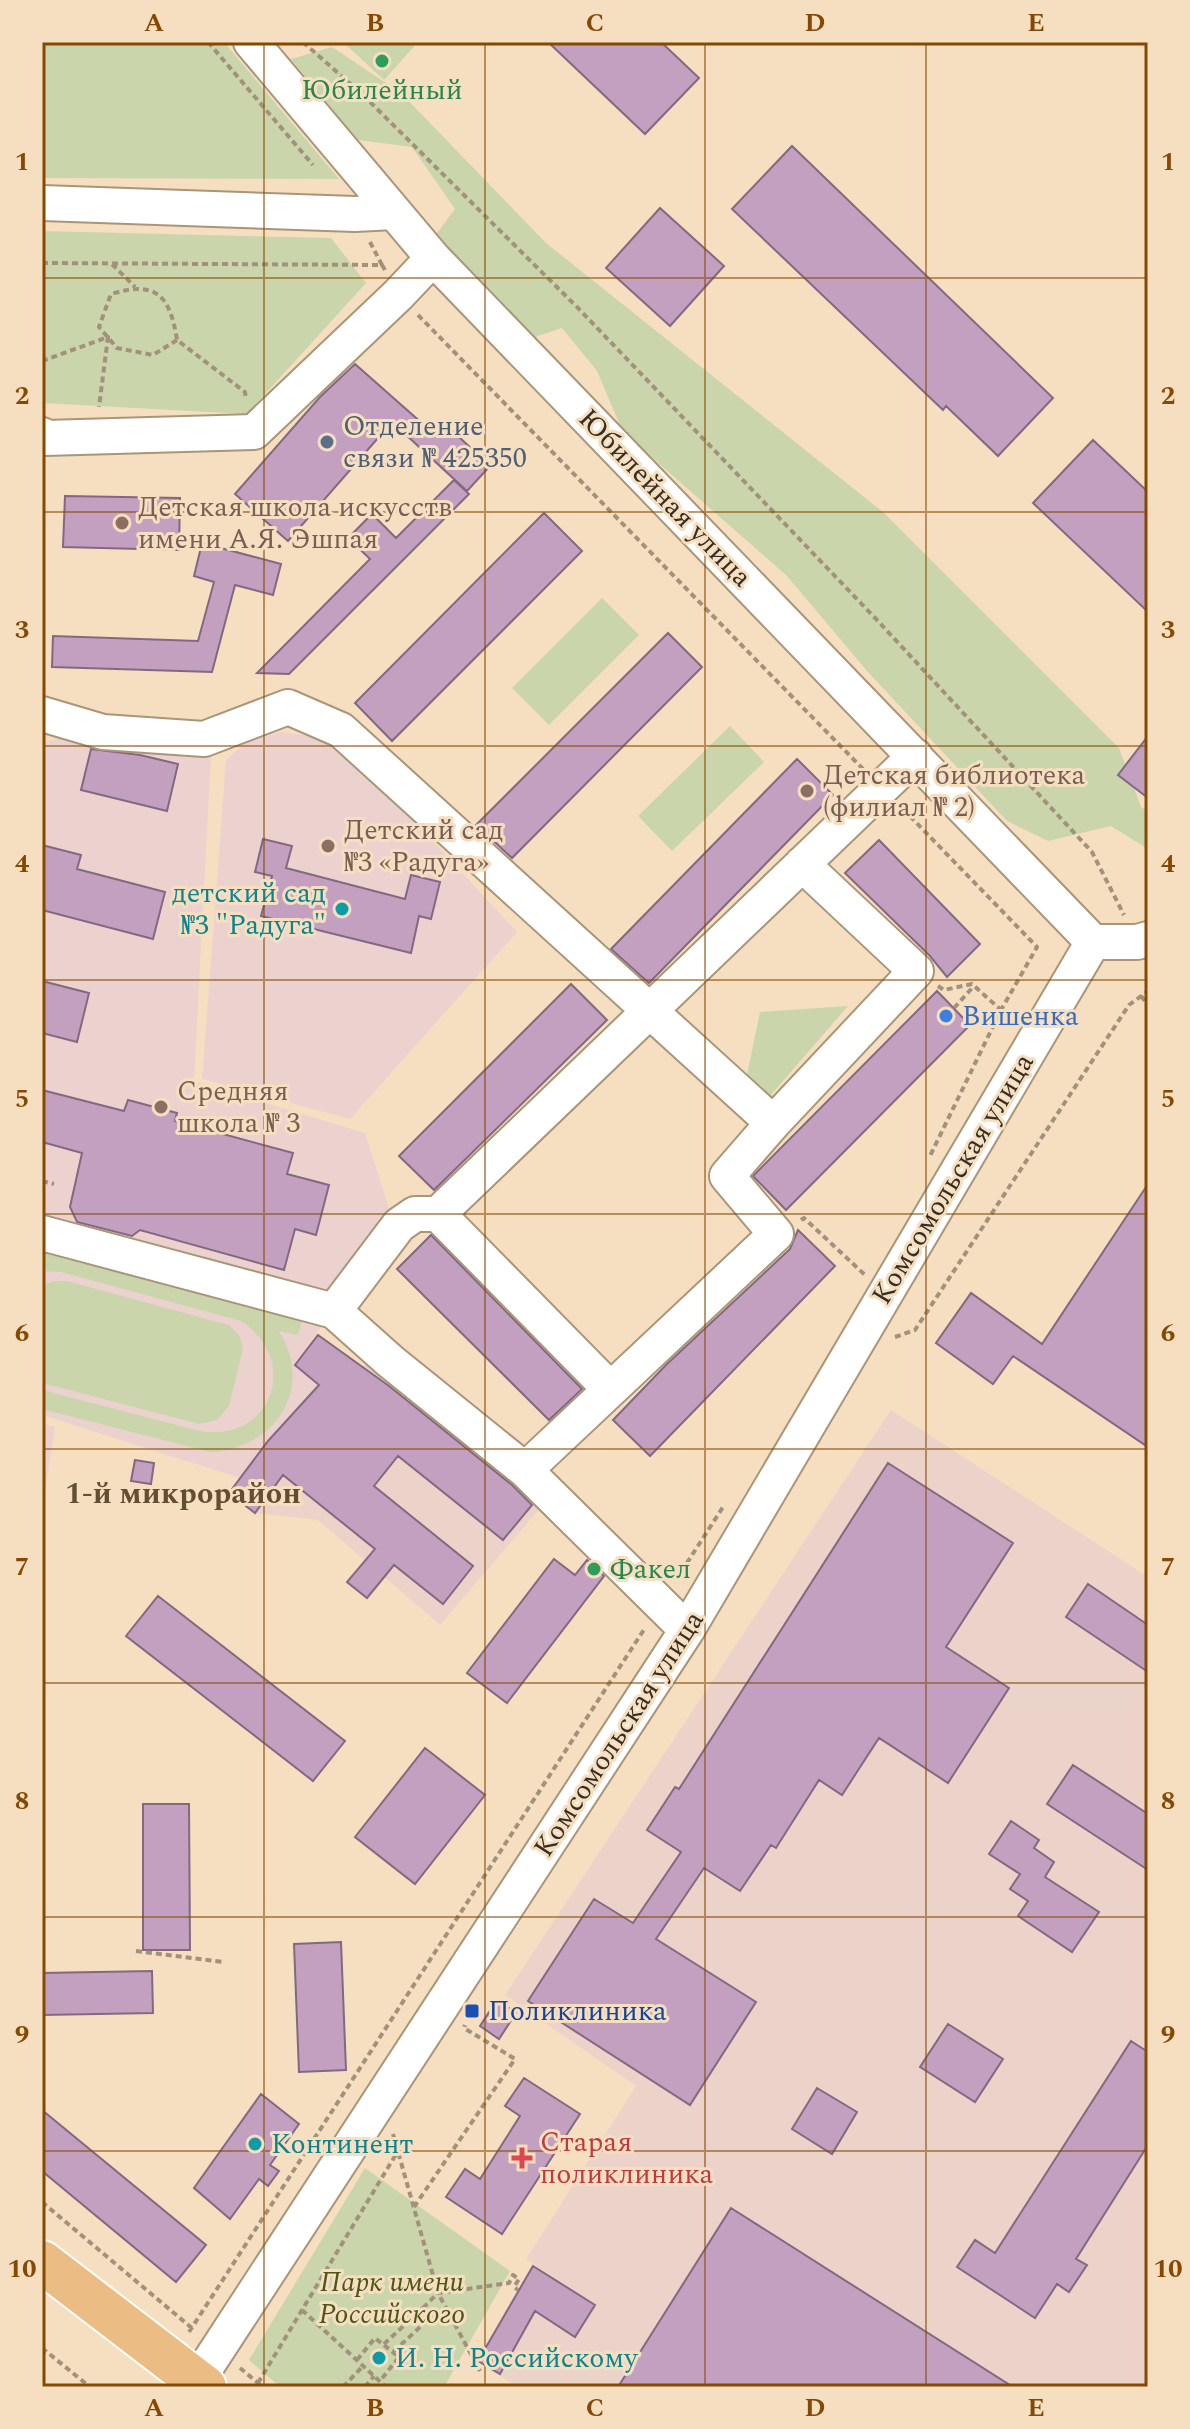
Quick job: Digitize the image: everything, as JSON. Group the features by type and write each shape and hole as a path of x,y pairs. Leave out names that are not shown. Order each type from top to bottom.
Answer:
{"main road":[{"path":"42,2262 208,2380"}],"street":[{"name":"Юбилейная улица","path":"251,42 433,258 1093,942"},
{"path":"42,203 355,214 394,212"},
{"path":"42,435 45,438 254,432 390,280 433,258"},
{"path":"42,714 103,732 204,739 288,707 341,730 773,1123"},
{"path":"334,1311 399,1225 415,1214 438,1214 915,756"},
{"path":"525,1470 776,1234 727,1176 916,971 802,864"},
{"path":"1093,942 1143,940"},
{"name":"Комсомольская улица","path":"208,2380 382,2097 687,1630 1093,942"},
{"path":"438,1214 610,1389"},
{"path":"42,1233 334,1311 390,1361 525,1470 687,1630"}],"path":[{"path":"208,42 316,168"},
{"path":"303,42 364,96 578,308 877,620 1092,852 1143,940"},
{"path":"355,214 390,280 1037,947 1001,1010 925,1166"},
{"path":"42,263 112,264 390,280"},
{"path":"112,264 135,287 158,294 173,312 177,340 245,392 254,432"},
{"path":"135,287 111,294 99,327 117,348 153,355 177,340"},
{"path":"42,361 108,337"},
{"path":"95,437 108,337"},
{"path":"916,971 944,990 972,984 1001,1010"},
{"path":"954,1008 974,986"},
{"path":"915,1330 1129,1005 1148,991"},
{"path":"1141,996 1148,1005"},
{"path":"42,1181 54,1184"},
{"path":"776,1234 804,1218 870,1280"},
{"path":"191,2328 731,1494"},
{"path":"136,1951 224,1962"},
{"path":"414,2207 515,2059 464,2028 471,2017"},
{"path":"382,2097 438,2293 480,2371"},
{"path":"208,2380 260,2385 398,2151"},
{"path":"42,2202 199,2334"},
{"path":"384,2344 438,2293 509,2283 513,2275 519,2279 514,2287 518,2290"},
{"path":"393,2352 431,2317 423,2308"},
{"path":"302,2310 386,2387"},
{"path":"357,2360 375,2338 399,2357 380,2381"},
{"path":"42,2348 90,2387"},
{"path":"343,2387 363,2366"},
{"path":"365,2387 374,2376"}],"shaded area":[{"name":"Средняя школа № 3","path":"86,730 211,756 194,1081 365,1133 393,1221 295,1365 319,1385 268,1441 240,1478 42,1415 42,743"},
{"name":"Детский сад №3 «Радуга»","path":"281,732 339,740 517,932 350,1119 202,1079 226,760 247,741"},
{"path":"318,1335 362,1367 377,1360 548,1499 440,1625 318,1520 255,1513 229,1493 268,1441 319,1384 295,1365"},
{"path":"891,1410 1148,1577 1148,2387 517,2387 478,2361 513,2297 575,2337 595,2306 526,2259 636,2086 505,1995"},
{"path":"42,1423 55,1427 42,1511"}],"green space":[{"path":"42,42 224,42 339,179 42,178"},
{"name":"Юбилейный","path":"343,42 418,42 384,80"},
{"path":"332,47 401,93 546,243 883,512 1119,748 1141,807 1148,811 1148,849 1111,826 1048,841 1007,821 867,671 787,576 623,432 597,371 562,328 535,337 431,241 455,209 412,147 358,140 291,59"},
{"path":"42,231 331,238 366,283 247,414 42,403"},
{"path":"602,598 639,635 549,725 512,688"},
{"path":"730,726 764,762 672,851 638,816"},
{"path":"848,1006 770,1096 746,1080 760,1012"},
{"path":"42,1249 303,1317 298,1335 279,1331 289,1353 293,1374 290,1394 282,1412 270,1428 253,1440 210,1452 42,1409 42,1390 200,1431 225,1431 245,1424 260,1412 270,1395 273,1376 270,1356 259,1337 241,1321 61,1272 42,1271"},
{"path":"53,1281 67,1281 229,1325 239,1335 243,1348 229,1406 217,1420 199,1424 42,1383 42,1286"},
{"name":"Парк имени Российского","path":"365,2168 510,2271 444,2387 280,2387 249,2360"}],"building":[{"path":"548,42 661,42 699,78 645,134"},
{"path":"792,146 1053,398 998,456 946,406 943,410 732,209"},
{"path":"660,208 724,266 670,326 606,268"},
{"name":"Отделение связи № 425350","path":"355,364 432,432 442,421 490,466 467,491 392,422 288,541 235,494 320,397"},
{"path":"1093,440 1148,492 1148,612 1033,503"},
{"path":"454,480 469,494 289,674 257,673 370,559 348,538 372,514 396,538"},
{"name":"Детская школа искусств имени А.Я. Эшпая","path":"65,496 180,498 179,550 63,547"},
{"path":"544,513 582,551 392,741 355,703"},
{"path":"202,543 281,564 273,595 235,585 212,672 52,667 53,636 198,641 214,582 194,576"},
{"path":"668,633 702,667 512,858 476,825"},
{"path":"1148,736 1148,798 1118,775"},
{"path":"91,749 140,755 178,764 167,811 81,790"},
{"path":"797,759 833,795 649,983 611,949"},
{"name":"детский сад №3 \"Радуга\"","path":"263,839 292,846 286,868 405,899 411,875 440,882 431,919 419,916 411,953 261,916 272,876 255,872"},
{"path":"879,840 980,944 947,977 930,956 845,873"},
{"path":"42,845 81,855 77,869 165,892 153,939 42,910"},
{"path":"42,981 89,993 77,1042 42,1033"},
{"path":"571,984 607,1020 434,1190 399,1156"},
{"path":"937,991 970,1025 786,1210 753,1176"},
{"path":"42,1090 124,1111 128,1100 177,1113 175,1121 293,1153 287,1174 329,1185 316,1235 295,1229 284,1270 140,1230 132,1236 77,1222 70,1207 82,1153 42,1142"},
{"path":"1148,1184 1148,1447 1013,1356 993,1384 936,1343 971,1293 1042,1344"},
{"path":"798,1230 835,1266 650,1456 613,1420 667,1364 790,1249"},
{"path":"431,1235 582,1389 549,1420 397,1269"},
{"path":"318,1335 389,1386 512,1485 532,1505 503,1540 398,1456 374,1486 473,1566 443,1604 394,1565 367,1598 347,1582 375,1549 283,1475 255,1513 229,1493 268,1441 319,1385 295,1365"},
{"path":"135,1460 154,1463 151,1484 131,1481"},
{"path":"888,1463 1013,1543 946,1647 1009,1688 948,1783 879,1738 842,1795 819,1780 776,1848 771,1845 740,1891 704,1868 656,1939 756,2002 690,2105 528,2001 594,1899 633,1923 681,1852 647,1830 675,1787 679,1789"},
{"path":"554,1559 575,1575 587,1560 604,1576 507,1703 467,1673"},
{"path":"1088,1584 1148,1625 1148,1672 1066,1617"},
{"path":"158,1596 345,1741 313,1781 126,1636"},
{"path":"425,1748 485,1795 415,1884 355,1837"},
{"path":"1073,1765 1148,1814 1148,1870 1047,1804"},
{"path":"143,1804 189,1804 190,1950 143,1950"},
{"path":"1011,1821 1039,1840 1034,1848 1054,1862 1045,1877 1099,1912 1072,1952 1018,1916 1028,1901 1010,1889 1020,1874 989,1854"},
{"path":"341,1942 346,2070 299,2072 294,1944"},
{"path":"152,1971 153,2013 42,2015 42,1973"},
{"path":"497,2000 516,2013 499,2039 480,2026"},
{"path":"948,2024 1003,2059 975,2102 920,2067"},
{"path":"1131,2041 1148,2052 1148,2145 1076,2259 1087,2265 1069,2292 1057,2284 1035,2318 957,2267 975,2240 995,2253"},
{"name":"Старая поликлиника","path":"524,2078 580,2114 502,2234 446,2197 465,2169 480,2179 520,2116 505,2106"},
{"path":"817,2088 857,2112 832,2154 792,2129"},
{"name":"Континент","path":"261,2094 299,2124 270,2165 279,2171 268,2186 259,2179 230,2219 194,2188"},
{"path":"42,2110 206,2245 176,2282 42,2171"},
{"path":"731,2208 1013,2387 618,2387"},
{"path":"533,2266 595,2305 575,2337 535,2311 500,2374 478,2361"}],"place":[{"name":"Юбилейный","path":"382,61"},
{"name":"Отделение связи № 425350","path":"327,442"},
{"name":"Детская школа искусств имени А.Я. Эшпая","path":"122,523"},
{"name":"Детская библиотека (филиал № 2)","path":"807,791"},
{"name":"Детский сад №3 «Радуга»","path":"328,846"},
{"name":"детский сад №3 \"Радуга\"","path":"342,909"},
{"name":"Вишенка","path":"946,1016"},
{"name":"Средняя школа № 3","path":"161,1107"},
{"name":"Факел","path":"594,1569"},
{"name":"Поликлиника","path":"472,2011"},
{"name":"Континент","path":"255,2144"},
{"name":"Старая поликлиника","path":"522,2158"},
{"name":"И. Н. Российскому","path":"379,2358"}],"district":[{"name":"1-й микрорайон","path":"183,1494"}]}
